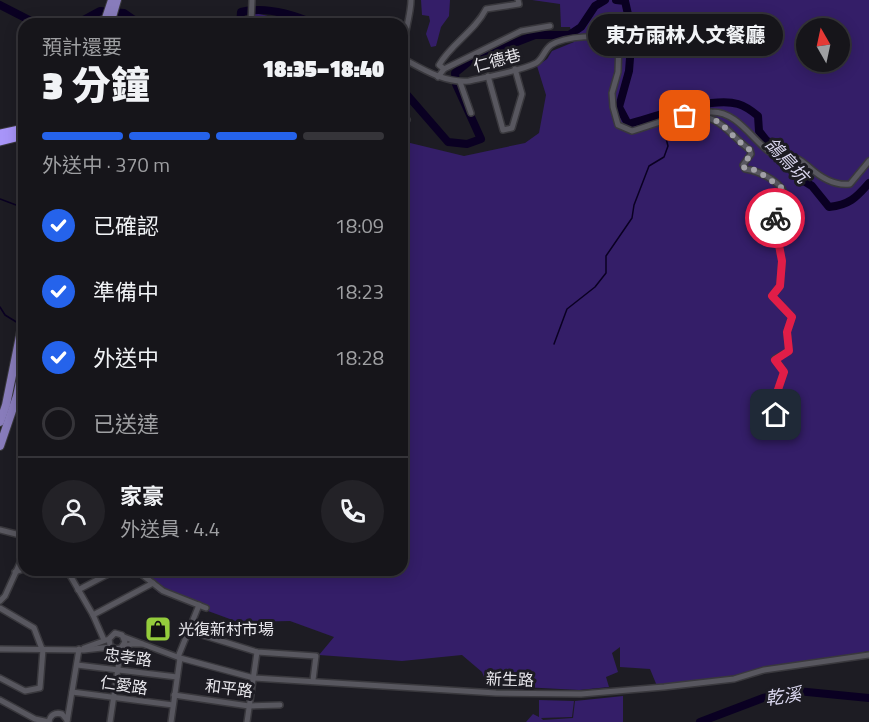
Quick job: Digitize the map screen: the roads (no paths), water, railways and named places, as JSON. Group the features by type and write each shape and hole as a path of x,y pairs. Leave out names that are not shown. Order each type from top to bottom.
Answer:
{"highway":[{"path":"1,139 18,132"},
{"path":"1,139 18,136"}],"main road":[{"path":"109,18 114,2"},
{"path":"0,422 18,344"},
{"path":"10,382 18,383"},
{"path":"0,446 18,404"}],"street":[{"path":"408,28 411,0"},
{"name":"仁德巷","path":"444,69 439,65 444,55 479,20 486,9 519,4 518,0"},
{"path":"252,2 252,18"},
{"name":"仁德巷","path":"440,77 444,69 521,31 550,26"},
{"name":"仁德巷","path":"471,113 459,82 537,63 547,48 554,43 583,37 610,36 619,39 618,72 612,93 618,125 632,131 689,115 713,112 731,117 741,124 759,144 778,157 801,160 810,169 833,183 842,185 850,184 869,161"},
{"path":"408,61 440,77 459,82"},
{"path":"488,76 503,130 512,128 522,94 515,69"},
{"name":"仁德巷","path":"689,115 711,117 718,121 750,150 751,154 743,165 745,169 756,170 782,188 785,195 785,203 774,219 780,232 778,240 782,261 780,286 772,296 790,312 792,320 787,332 789,351 775,360 784,372 770,413 776,415 791,405"},
{"path":"0,530 18,534"},
{"path":"0,601 5,596 18,566"},
{"path":"70,576 111,647"},
{"path":"78,590 105,576"},
{"path":"144,576 163,591 206,608"},
{"path":"93,615 153,583"},
{"path":"171,722 179,657 199,605"},
{"path":"0,608 34,628 43,649 40,688 25,691 0,678"},
{"path":"189,631 257,652 316,656 313,680"},
{"name":"新生路","path":"79,649 117,633 179,657 254,678 496,693 581,694 705,683 734,679 764,670 869,655"},
{"path":"110,722 124,637"},
{"name":"新生路","path":"0,649 111,647 117,650 135,644 152,647"},
{"path":"67,722 79,649"},
{"path":"247,722 257,652"},
{"name":"忠孝路","path":"77,665 177,677"},
{"name":"仁愛路","path":"72,692 173,705"},
{"name":"和平路","path":"174,695 249,706 280,705"},
{"path":"0,700 35,719 49,722 51,716 59,714 64,716 67,722"}],"waterway":[{"name":"鴿鳥坑","path":"408,96 448,142 467,144 481,139 456,84 455,73 471,60 535,35 569,35 581,27 595,6 605,0"},
{"name":"鴿鳥坑","path":"616,0 625,1 632,32 629,71 619,107 628,124 699,105 727,102 738,104 758,116 759,131 766,140 783,152 804,181 812,186 829,207 842,205 852,200 869,183"},
{"name":"鴿鳥坑","path":"0,5 25,18"},
{"name":"鴿鳥坑","path":"240,18 241,12 250,10 288,14 300,18"},
{"name":"鴿鳥坑","path":"87,18 100,11 124,13 131,18"},
{"path":"554,344 567,309 595,287 606,273 606,256 632,218 634,205 649,166 664,157 668,146 660,115"},
{"path":"0,199 18,206"},
{"path":"0,307 5,315 18,323"},
{"name":"乾溪","path":"700,722 763,698 797,691 869,698"}],"place":[{"name":"東方雨林人文餐廳","path":"685,116"},
{"name":"光復新村市場","path":"158,629"}]}
